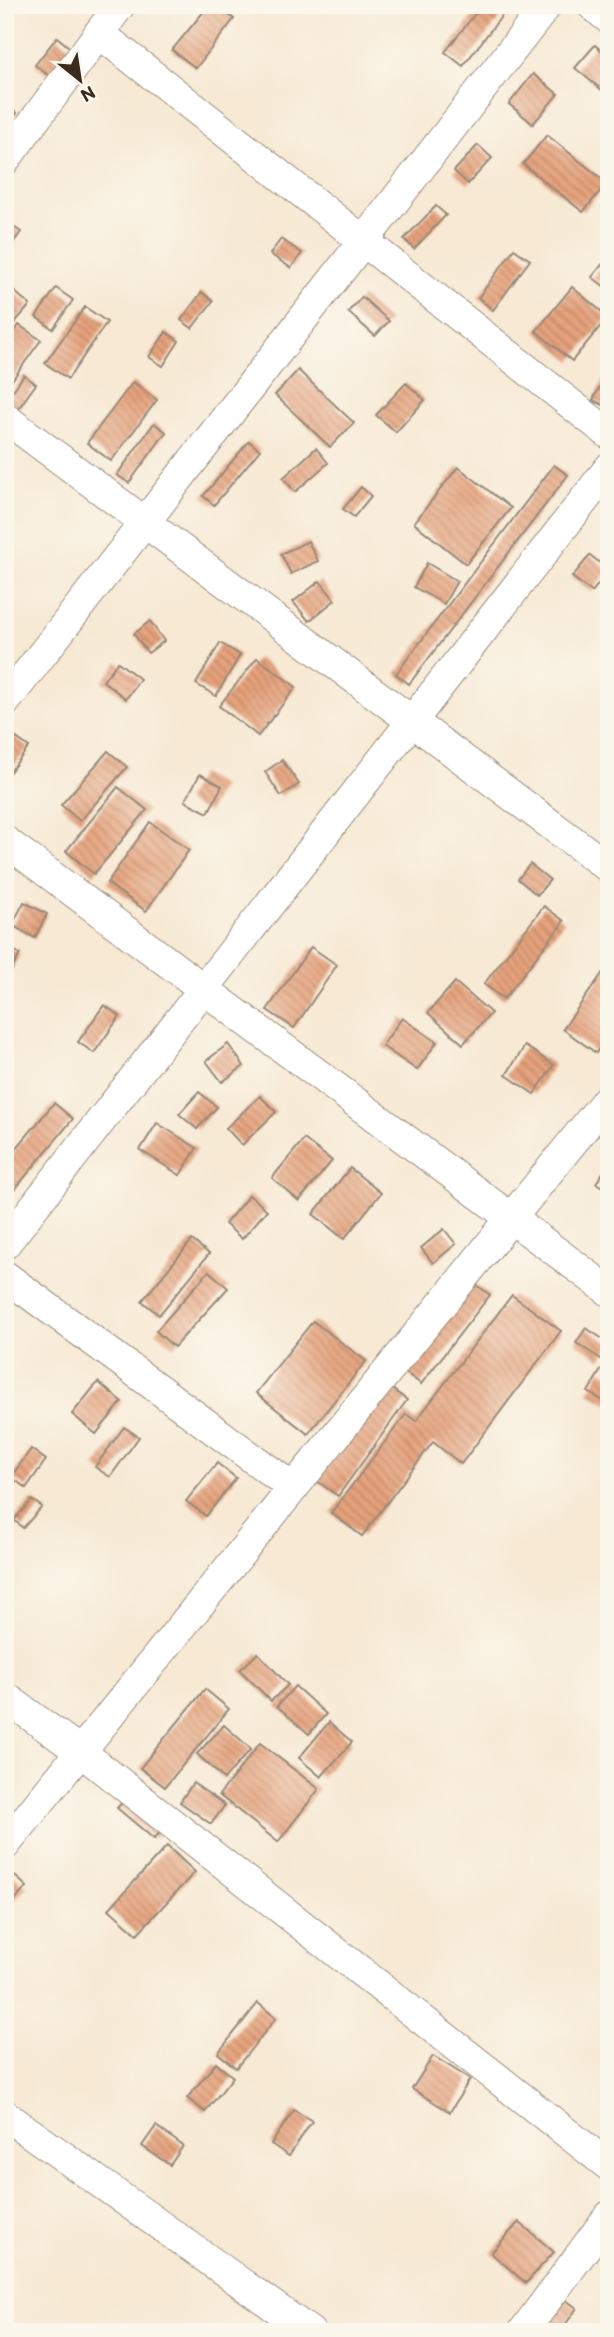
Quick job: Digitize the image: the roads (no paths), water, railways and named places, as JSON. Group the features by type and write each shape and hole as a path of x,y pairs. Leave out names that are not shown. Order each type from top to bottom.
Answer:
{"street":[{"path":"5,160 120,5"},
{"path":"5,702 547,5"},
{"path":"592,5 609,19"},
{"path":"99,33 609,433"},
{"path":"5,418 609,868"},
{"path":"5,1244 609,468"},
{"path":"5,841 609,1291"},
{"path":"5,1845 609,1097"},
{"path":"5,1276 293,1488"},
{"path":"5,1697 81,1752 609,2166"},
{"path":"5,2116 310,2332"},
{"path":"523,2332 609,2216"}]}
